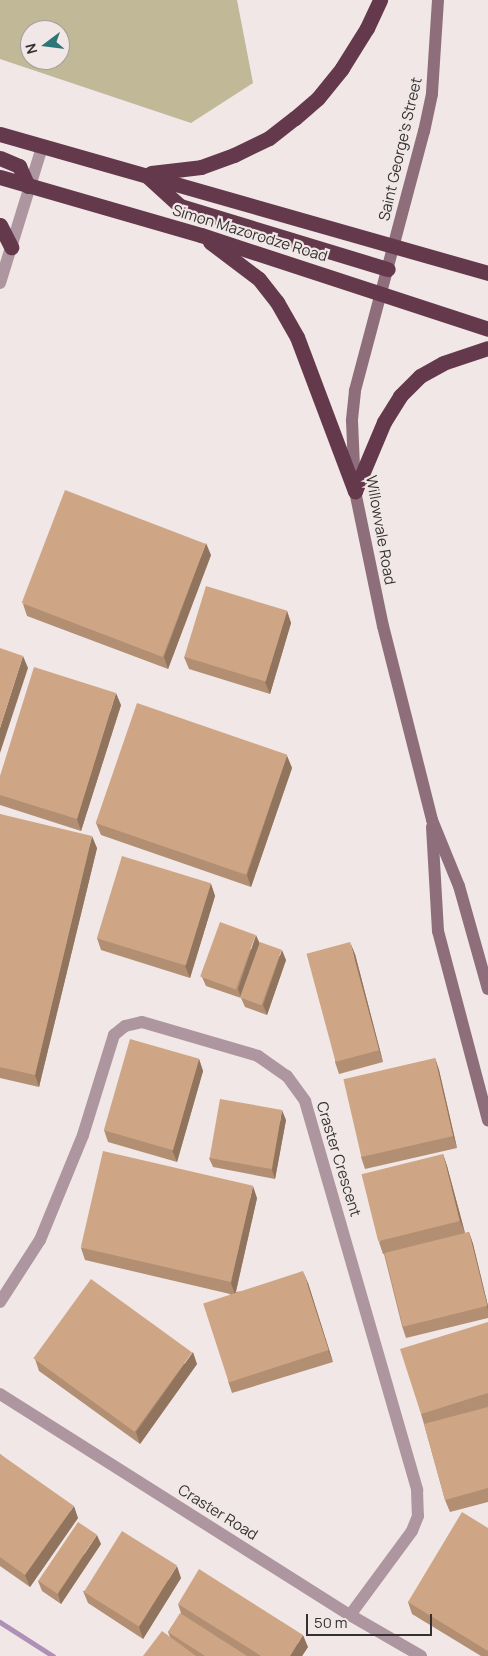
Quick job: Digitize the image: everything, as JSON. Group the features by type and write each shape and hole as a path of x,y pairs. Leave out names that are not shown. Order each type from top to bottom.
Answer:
{"highway":[{"path":"145,174 201,167 234,155 276,133 318,98 342,68 367,28 380,0"},
{"name":"Simon Mazorodze Road","path":"0,134 394,244 488,273"},
{"path":"0,158 19,166 28,186"},
{"path":"145,174 180,206 388,269"},
{"name":"Simon Mazorodze Road","path":"0,177 200,235 381,292 488,329"},
{"path":"0,225 11,247"},
{"path":"200,235 259,279 277,302 296,337 355,491"},
{"path":"355,491 384,422 400,396 420,376 443,363 488,348"}],"main road":[{"name":"Saint George's Street","path":"394,244 432,94 438,0"},
{"name":"Willowvale Road","path":"394,244 355,391 352,420 355,491 383,626 432,820 459,886 488,989"},
{"name":"Willowvale Road","path":"432,820 434,895 438,931 488,1120"}],"street":[{"path":"0,283 28,186 42,147"},
{"name":"Craster Crescent","path":"0,1302 40,1240 83,1135 114,1035 125,1026 142,1022 249,1054 287,1076 305,1101 417,1490 418,1516 412,1531 350,1615"},
{"name":"Craster Road","path":"0,1394 350,1615 421,1656"}],"shaded area":[{"path":"0,0 237,0 253,83 191,123 33,70 70,70 70,20 20,20 20,66 0,59"}],"building":[{"path":"65,490 206,544 163,657 22,603"},
{"path":"206,586 287,611 266,682 184,657"},
{"path":"0,648 23,656 0,728"},
{"path":"34,667 116,693 77,819 0,795 0,776"},
{"path":"137,703 287,755 246,875 96,823"},
{"path":"0,814 92,836 35,1075 0,1067"},
{"path":"122,856 211,883 186,965 97,938"},
{"path":"220,922 256,935 236,989 200,977"},
{"path":"260,942 282,950 261,1005 240,997"},
{"path":"350,942 379,1050 336,1062 307,954"},
{"path":"130,1039 199,1059 173,1150 104,1130"},
{"path":"435,1058 453,1136 361,1157 343,1079"},
{"path":"220,1099 282,1110 272,1169 210,1158"},
{"path":"103,1151 253,1186 231,1282 81,1247"},
{"path":"443,1154 460,1221 378,1241 361,1174"},
{"path":"469,1232 487,1306 403,1327 385,1253"},
{"path":"303,1271 329,1350 229,1382 203,1303"},
{"path":"91,1279 192,1352 135,1432 33,1358"},
{"path":"488,1322 488,1393 421,1414 400,1349"},
{"path":"488,1407 488,1488 445,1500 424,1424"},
{"path":"0,1454 74,1506 25,1575 0,1557"},
{"path":"462,1512 488,1528 488,1651 408,1602"},
{"path":"78,1522 97,1535 57,1594 38,1581"},
{"path":"122,1531 177,1565 139,1627 84,1592"},
{"path":"199,1569 303,1635 290,1656 261,1656 178,1604"},
{"path":"180,1613 247,1656 205,1656 168,1632"},
{"path":"162,1631 196,1656 143,1656"}],"waterway":[{"path":"0,1622 53,1656"}]}
